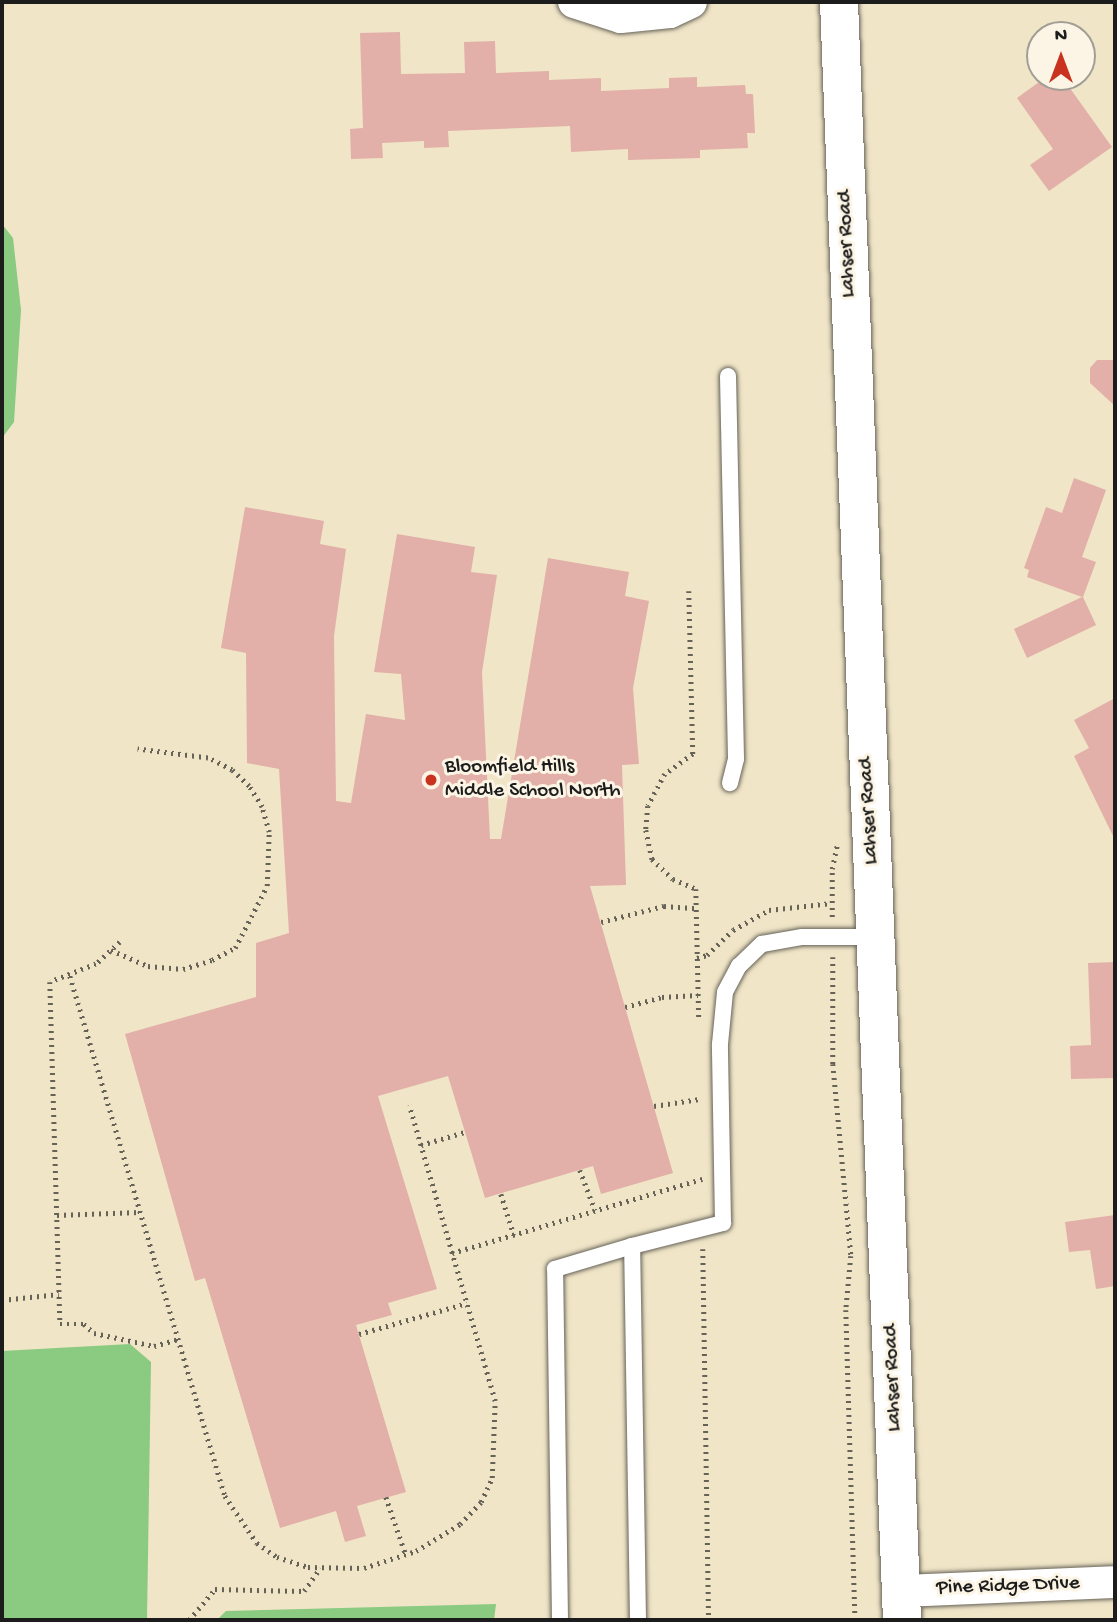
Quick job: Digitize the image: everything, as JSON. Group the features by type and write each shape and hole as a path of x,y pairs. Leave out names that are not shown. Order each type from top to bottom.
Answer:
{"street":[{"path":"574,2 621,17 645,17 691,2"},
{"name":"Lahser Road","path":"839,2 901,1606"},
{"name":"Pine Ridge Drive","path":"901,1606 1115,1583"}],"lane":[{"path":"728,376 736,759 730,783"},
{"path":"560,1620 555,1269 723,1223 720,1044 725,992 739,966 762,944 832,937 876,937"},
{"path":"632,1246 638,1620"}],"path":[{"path":"689,591 693,754 665,774 648,806 646,830 652,859 673,878 696,889 699,1034"},
{"path":"111,950 148,966 183,968 212,960 235,948 267,886 269,832 249,786 232,770 208,758 138,749"},
{"path":"840,834 832,869 833,1064 851,1256 846,1310 855,1620"},
{"path":"601,922 664,906 696,908"},
{"path":"120,942 96,964 50,982 60,1324 83,1324 94,1333 154,1346 178,1339"},
{"path":"70,976 225,1496 257,1543 278,1558 320,1568 364,1568 406,1555 442,1539 460,1524 481,1502 492,1478 495,1401 409,1105"},
{"path":"625,1007 662,997 698,995"},
{"path":"700,1086 700,1112"},
{"path":"654,1106 700,1099"},
{"path":"421,1145 465,1132"},
{"path":"701,1166 709,1620"},
{"path":"580,1170 595,1210"},
{"path":"452,1253 702,1180"},
{"path":"501,1194 514,1235"},
{"path":"57,1215 140,1212"},
{"path":"2,1300 59,1294"},
{"path":"359,1334 467,1303"},
{"path":"386,1497 406,1555"},
{"path":"189,1620 215,1588 304,1591 320,1568"}],"green space":[{"path":"2,224 13,238 21,310 14,422 2,438"},
{"path":"130,1344 151,1362 147,1620 2,1620 2,1351"},
{"path":"496,1604 494,1620 217,1620 226,1611"}],"building":[{"path":"400,32 401,74 465,73 464,42 495,41 496,73 549,71 549,80 601,78 601,91 669,88 669,78 697,77 697,87 745,85 746,94 753,94 755,133 747,133 748,148 700,150 700,158 628,160 628,149 571,152 570,126 448,131 449,147 424,148 424,141 382,143 383,158 351,159 350,129 363,128 360,33"},
{"path":"1027,91 1072,91 1112,147 1049,191 1030,165 1053,149 1017,98"},
{"path":"1097,360 1115,360 1115,406 1090,383 1090,368"},
{"path":"1074,478 1106,490 1082,557 1096,562 1083,597 1096,625 1027,658 1014,629 1082,597 1027,577 1029,570 1024,568 1046,507 1062,513"},
{"path":"245,507 324,521 320,544 346,549 334,636 336,801 351,803 366,714 405,720 401,674 374,672 397,534 475,547 471,572 497,575 482,672 490,839 501,839 548,558 629,572 625,596 649,601 633,688 639,764 622,765 626,885 590,886 673,1173 601,1194 593,1166 485,1198 448,1076 378,1096 437,1289 388,1303 392,1315 356,1325 406,1492 357,1506 366,1536 345,1542 336,1511 280,1528 205,1278 195,1281 125,1034 256,997 256,943 289,933 279,769 247,763 246,653 221,648"},
{"path":"1115,698 1115,840 1074,756 1089,748 1074,720"},
{"path":"1115,962 1115,1078 1071,1079 1070,1046 1091,1045 1088,963"},
{"path":"1115,1215 1115,1286 1096,1289 1090,1250 1069,1252 1065,1222"}],"place":[{"name":"Bloomfield Hills Middle School North","path":"431,780"}]}
